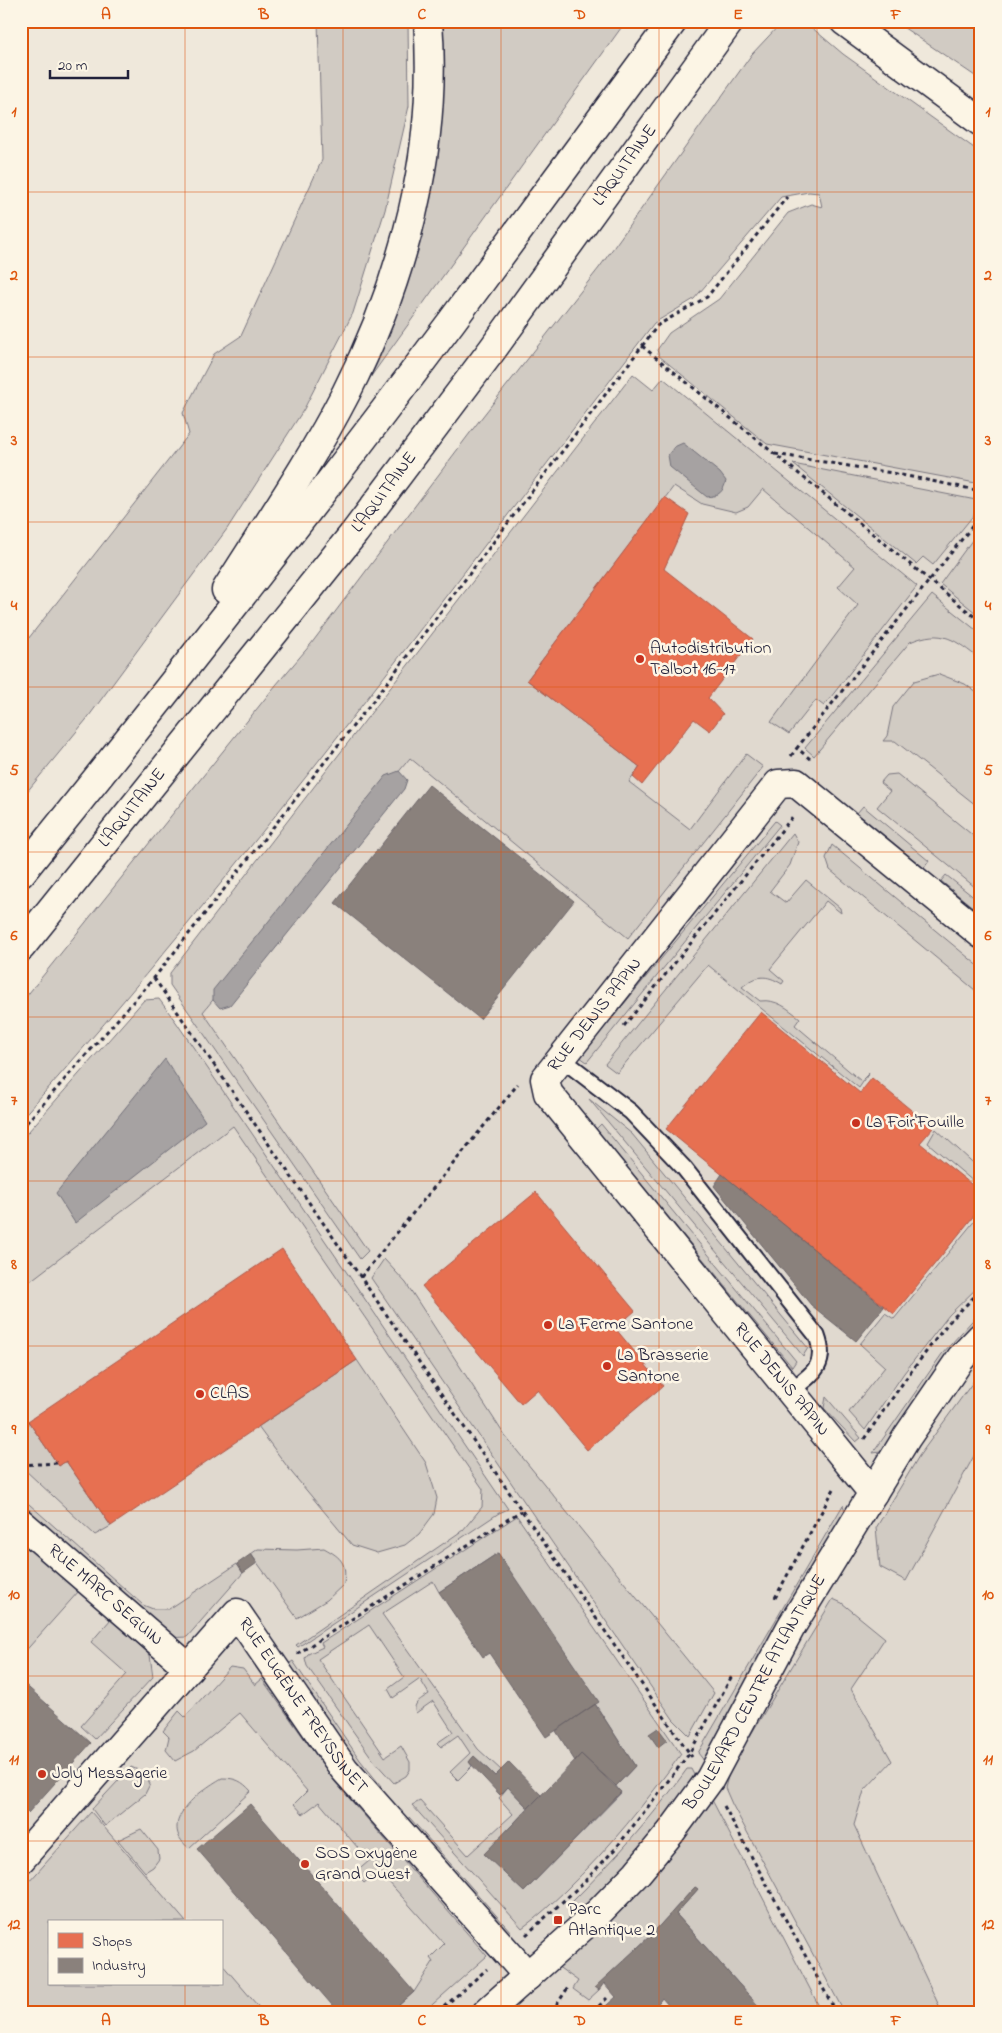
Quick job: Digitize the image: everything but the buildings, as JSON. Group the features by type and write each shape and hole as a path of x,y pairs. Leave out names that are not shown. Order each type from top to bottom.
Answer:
{"main road":[{"path":"143,722 305,465 346,393 379,320 403,251 419,188 431,59 428,21"},
{"path":"21,873 143,722 446,328 672,21"},
{"name":"L'AQUITAINE","path":"21,947 355,532 492,350 730,21"},
{"path":"618,175 749,21"},
{"path":"844,21 981,122"},
{"path":"871,21 981,100"},
{"name":"RUE DENIS PAPIN","path":"873,1493 548,1093 546,1079 778,784 796,783 981,934"},
{"name":"BOULEVARD CENTRE ATLANTIQUE","path":"487,2012 598,1913 671,1832 710,1779 791,1627 873,1493 908,1436 961,1358 981,1337"},
{"name":"RUE MARC SEGUIN","path":"21,1523 189,1668"},
{"name":"RUE EUGÈNE FREYSSINET","path":"21,1859 238,1613 344,1769 528,1976"}],"lane":[{"path":"562,1058 630,1112 684,1168 817,1336 822,1350 820,1362 812,1373 790,1391"}],"path":[{"path":"21,1129 154,978 376,698 658,325 707,297 787,197"},
{"path":"642,346 981,622"},
{"path":"772,453 981,490"},
{"path":"812,761 798,748 981,515"},
{"path":"621,1030 794,816 800,814"},
{"path":"154,978 689,1754 710,1779 836,2012"},
{"path":"770,1607 849,1463 865,1438 907,1377 948,1323 981,1290"},
{"path":"859,1431 865,1438"},
{"path":"21,1465 57,1464"},
{"path":"292,1657 522,1511"},
{"path":"438,2012 583,1883 616,1848 689,1754 737,1666"},
{"path":"552,2012 569,1986"},
{"path":"593,2012 607,1998"},
{"path":"446,2005 452,2012"}],"shaded area":[{"path":"318,21 408,21 409,106 385,210 353,313 304,409 227,529 86,720 21,799 21,648 189,434 183,413 214,354 241,336 322,160"},
{"path":"437,21 626,21 344,414 368,372"},
{"path":"783,21 804,21 843,54 981,153 981,484 767,444 659,356 657,350 669,333 719,299 788,213 811,204 822,207 819,193 809,192 781,197 694,299 654,323 423,626 266,827 105,1023 21,1119 21,1003 311,644 479,421 599,268 752,54"},
{"path":"894,21 981,21 981,80"},
{"path":"870,194 981,249 981,2012 21,2012 21,1235"},
{"path":"633,374 653,390 663,378 917,586 824,706 816,700 789,734 771,722 858,605 838,587 855,567 763,489 748,507 736,512 702,504 674,486 527,680 640,767 629,782 690,829 746,754 763,767 628,938 410,758 203,1012 368,1251 360,1259 170,985 170,973"},
{"path":"683,443 720,473 726,481 720,493 707,497 670,467 668,455 674,447"},
{"path":"793,464 981,501 981,506 933,565 923,557 916,564"},
{"path":"981,528 981,617 940,584"},
{"path":"932,595 981,634 981,660 948,638 931,636 910,642 814,756 805,748"},
{"path":"939,674 965,684 981,696 981,809 895,741 883,741 887,736 893,707 914,681"},
{"path":"399,771 407,780 404,789 230,1005 220,1008 213,1000 213,990 386,776"},
{"path":"897,774 981,842 981,892 877,807 890,791 880,783 887,775"},
{"path":"863,806 929,861 924,868 857,813"},
{"path":"775,821 780,825 587,1062 580,1057"},
{"path":"793,833 798,842 790,865 770,891 786,903 806,880 840,908 841,913 826,901 770,969 784,981 782,984 762,977 752,980 742,987 760,1001 777,1003 800,1018 795,1025 861,1081 869,1073 859,1088 708,965 617,1073 605,1064"},
{"path":"832,845 981,968 981,995 830,870 826,858"},
{"path":"946,875 981,903 981,914 941,881"},
{"path":"159,999 508,1509 499,1513 298,1647 296,1645 463,1530 482,1507 483,1489 233,1126 21,1288 21,1140 144,1000"},
{"path":"165,1059 205,1121 75,1223 56,1193"},
{"path":"589,1099 632,1134 808,1348 803,1356"},
{"path":"601,1124 796,1361 792,1367 596,1129"},
{"path":"936,1129 981,1170 981,1188 928,1143"},
{"path":"981,1213 981,1284 949,1315 904,1373 865,1430 849,1412 885,1367 860,1344 885,1313 894,1319"},
{"path":"384,1259 406,1283 505,1436 714,1693 690,1736 673,1719 371,1278"},
{"path":"981,1311 981,1327 888,1451 873,1453 942,1354"},
{"path":"357,1360 426,1463 437,1498 434,1514 419,1534 405,1545 377,1553 352,1545 292,1473 258,1427"},
{"path":"981,1371 981,1443 906,1581 880,1567 876,1528 919,1456"},
{"path":"826,1397 861,1438 856,1442 824,1408"},
{"path":"28,1421 59,1466 66,1461 111,1526 95,1535 25,1470"},
{"path":"21,1497 143,1605 153,1609 169,1609 237,1564 243,1573 187,1637 166,1638 21,1510"},
{"path":"843,1505 848,1519 705,1762 698,1753"},
{"path":"517,1516 681,1754 641,1807 597,1859 549,1906 522,1928 412,1805 420,1801 468,1855 513,1814 499,1798 508,1787 528,1808 485,1854 524,1892 621,1793 616,1786 635,1766 498,1553 439,1592 433,1581 382,1614 478,1749 501,1770 495,1776 474,1756 469,1762 472,1766 458,1780 450,1772 470,1753 458,1735 441,1747 437,1743 453,1732 433,1701 416,1713 416,1704 429,1694 420,1679 393,1698 388,1689 404,1677 369,1625 318,1659 385,1757 401,1746 410,1762 410,1770 406,1776 394,1783 374,1761 307,1666 305,1658 308,1654 323,1647 321,1643"},
{"path":"21,1540 79,1591 21,1656"},
{"path":"324,1548 342,1562 345,1571 344,1584 327,1600 297,1618 251,1554 258,1549 297,1550"},
{"path":"833,1599 842,1603 885,1638 851,1689 892,1761 864,1791 854,1825 942,2012 844,2012 725,1788 730,1769"},
{"path":"111,1619 150,1655 153,1677 95,1739 81,1726 127,1674 91,1642"},
{"path":"293,1661 360,1760 381,1786 368,1784 285,1666"},
{"path":"230,1667 243,1669 255,1685 262,1679 335,1782 487,1956 424,2012 391,2012 414,1992 433,1962 430,1958 444,1944 379,1871 364,1883 355,1873 369,1861 319,1802 303,1814 294,1804 307,1791 240,1713 194,1751 175,1761 166,1750 169,1737 163,1731 179,1711 185,1717"},
{"path":"131,1767 145,1773 150,1784 145,1794 105,1826 92,1809"},
{"path":"687,1769 691,1769 696,1779 654,1838 581,1912 572,1902 632,1838"},
{"path":"222,1778 238,1781 251,1791 189,1848 180,1838 177,1828 179,1818 184,1808 193,1799"},
{"path":"712,1800 822,2012 764,2012 676,1914 698,1889 695,1887 650,1936 596,1987 599,1990 588,2000 573,1989 578,1981 557,1966 625,1907"},
{"path":"91,1812 184,1920 48,1920 48,1986 222,1986 222,1964 263,2012 21,2012 21,1891"},
{"path":"409,1817 511,1932 505,1938 408,1830"},
{"path":"141,1829 158,1850 159,1859 153,1867 145,1872 118,1840"}],"place":[{"name":"Autodistribution Talbot 16-17","path":"640,659"},
{"name":"La Foir'Fouille","path":"856,1123"},
{"name":"La Ferme Santone","path":"548,1325"},
{"name":"La Brasserie Santone","path":"607,1366"},
{"name":"CLAS","path":"200,1394"},
{"name":"Joly Messagerie","path":"42,1774"},
{"name":"SOS Oxygène Grand Ouest","path":"305,1864"},
{"name":"Parc Atlantique 2","path":"558,1920"}]}
